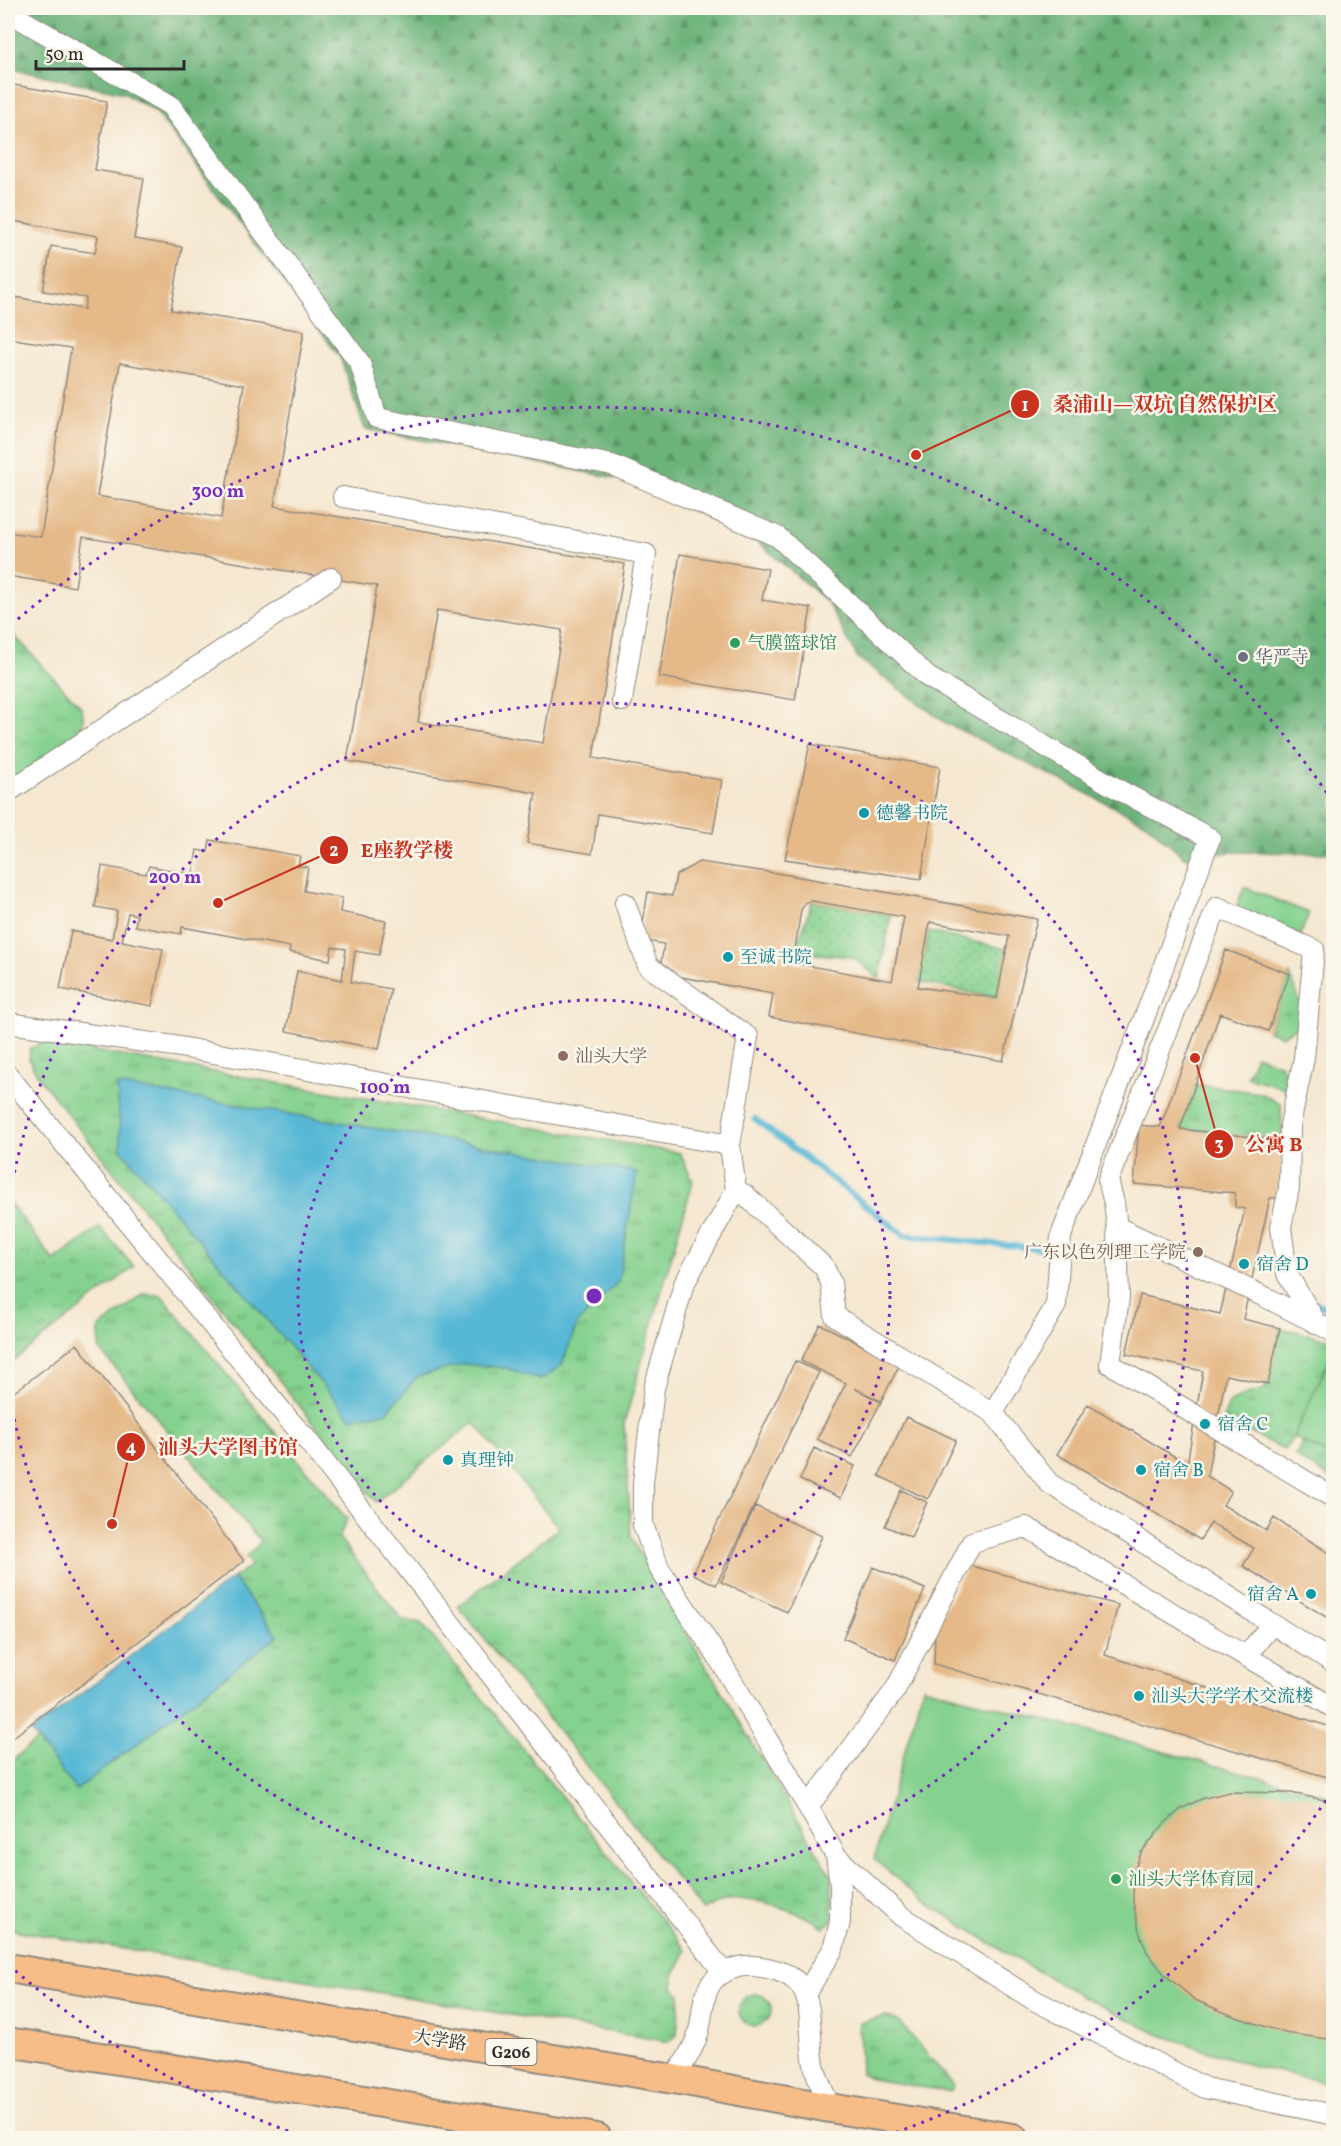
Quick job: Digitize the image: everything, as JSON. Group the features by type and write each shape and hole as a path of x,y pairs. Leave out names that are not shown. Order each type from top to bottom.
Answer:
{"highway":[{"name":"大学路","path":"8,1968 674,2079 1013,2139"},
{"path":"8,2042 597,2139"}],"street":[{"path":"8,12 170,105 360,363 377,418 612,465 778,537 928,677 1121,791 1210,838 1061,1236 1056,1305 993,1413"},
{"path":"343,497 645,554 622,701"},
{"path":"8,792 331,578"},
{"path":"625,903 648,966 748,1036 730,1145 736,1190 684,1284 654,1388 643,1483 643,1525 659,1568 718,1659 836,1856 901,1916 1034,2000 1205,2088 1334,2115"},
{"path":"1325,1328 1287,1274 1281,1227 1289,1188 1290,1125 1304,1058 1314,950 1217,907 1108,1180 1117,1227 1119,1298 1110,1364 1334,1497"},
{"path":"8,1023 174,1046 730,1145"},
{"path":"8,1075 304,1436 724,1973"},
{"path":"736,1190 745,1195 824,1267 831,1283 836,1316 993,1413 1049,1483 1334,1663"},
{"path":"1117,1227 1325,1328"},
{"path":"808,1807 894,1690 972,1542 1026,1527 1334,1708"},
{"path":"1246,1656 1272,1624"},
{"path":"806,1993 833,1949 840,1922 840,1885 836,1856"},
{"path":"674,2079 692,2050 699,2032 705,1997 710,1985 718,1976 746,1965 770,1967 794,1979 806,1993 811,2010 814,2066 830,2108"}],"green space":[{"path":"8,8 1333,8 1333,853 1232,852 1185,858 1146,823 944,722 858,658 827,602 753,538 631,481 365,429 340,357 156,112 124,93 8,66"},
{"path":"11,632 81,707 83,721 73,740 8,784 8,648"},
{"path":"1244,887 1309,913 1298,941 1233,915"},
{"path":"812,901 891,915 879,979 853,957 795,952"},
{"path":"929,932 1007,949 997,998 918,982"},
{"path":"1290,974 1304,1013 1302,1023 1282,1036 1268,1031"},
{"path":"43,1042 680,1153 693,1181 624,1424 631,1537 832,1877 832,1920 824,1927 790,1910 762,1902 736,1899 722,1902 703,1911 458,1606 559,1528 474,1422 376,1502 40,1079 29,1060 30,1049"},
{"path":"1256,1055 1280,1064 1292,1081 1290,1090 1247,1077"},
{"path":"1195,1084 1260,1093 1281,1104 1282,1140 1180,1129"},
{"path":"8,1200 54,1261 100,1227 134,1267 8,1365"},
{"path":"144,1294 161,1295 347,1519 339,1538 402,1620 421,1623 686,1950 675,1973 673,1987 680,1994 677,2035 669,2042 8,1929 8,1764 37,1740 76,1790 278,1636 233,1578 251,1565 246,1557 261,1542 99,1349 99,1328"},
{"path":"1280,1328 1333,1340 1333,1353 1293,1437 1284,1450 1223,1419 1230,1402 1265,1389"},
{"path":"1334,1353 1333,1457 1293,1437"},
{"path":"1303,1442 1333,1457 1333,1480 1295,1456"},
{"name":"汕头大学体育园","path":"923,1687 1333,1797 1333,2084 1254,2066 1158,2034 1084,1997 1013,1957 922,1900 874,1859"},
{"path":"755,1994 766,1999 771,2010 766,2021 755,2026 744,2021 739,2010 744,1999"},
{"path":"886,2016 899,2022 953,2084 951,2092 872,2079 861,2073 859,2023"}],"water":[{"path":"117,1085 637,1172 618,1282 577,1324 562,1365 541,1380 506,1368 465,1364 417,1377 387,1412 351,1418 121,1149"},
{"path":"233,1578 278,1636 76,1790 31,1732"}],"building":[{"path":"8,84 107,101 95,170 144,178 134,239 182,247 171,310 304,331 274,506 625,564 593,758 722,780 713,833 598,814 592,854 527,843 536,793 347,761 377,586 83,537 75,587 8,576 8,532 41,537 71,348 8,338 8,296 84,309 86,298 43,291 51,246 95,253 98,236 8,220","holes":["120,363 244,385 221,518 97,496","437,610 562,630 543,743 418,722"]},
{"name":"气膜篮球馆","path":"680,554 768,569 762,600 811,608 795,700 659,677"},
{"name":"德馨书院","path":"810,744 940,767 921,879 785,859"},
{"path":"210,840 300,856 298,866 308,867 304,891 342,898 340,912 386,921 379,955 355,951 351,982 391,989 379,1049 286,1031 297,971 342,980 346,949 332,947 330,960 289,952 290,947 182,927 181,934 135,926 137,915 128,913 122,941 163,949 152,1006 60,989 71,931 112,939 117,911 95,907 102,866 146,874 149,866 193,874 197,850 208,852"},
{"name":"至诚书院","path":"699,862 789,875 1037,919 1003,1061 769,1017 773,994 671,975 661,963 664,944 640,940 648,892 672,896 676,875","holes":["812,901 904,917 892,981 793,963 801,910 806,902","930,922 1009,936 997,998 918,987"]},
{"path":"1226,950 1290,974 1268,1031 1220,1013 1180,1129 1282,1140 1284,1198 1270,1198 1243,1319 1280,1328 1268,1384 1226,1375 1207,1476 1231,1491 1223,1505 1266,1531 1274,1518 1334,1556 1334,1622 1243,1566 1254,1548 1211,1523 1200,1540 1057,1454 1088,1404 1187,1464 1203,1371 1126,1354 1140,1295 1220,1314 1245,1209 1235,1207 1235,1193 1134,1184 1139,1125 1160,1127"},
{"path":"820,1324 900,1364 881,1401 854,1388 881,1402 852,1457 817,1439 846,1383 801,1361"},
{"path":"77,1344 244,1561 8,1741 8,1397"},
{"path":"795,1361 819,1372 716,1585 693,1574"},
{"path":"906,1417 956,1440 928,1499 879,1476"},
{"path":"814,1448 855,1466 841,1498 800,1480"},
{"path":"901,1490 927,1502 911,1537 885,1526"},
{"path":"755,1506 822,1536 787,1612 721,1582"},
{"name":"汕头大学学术交流楼","path":"968,1565 1118,1605 1105,1655 1334,1728 1334,1779 934,1664 935,1628"},
{"path":"873,1567 925,1589 895,1660 843,1638"},
{"path":"1229,1792 1291,1793 1334,1802 1334,2040 1285,2033 1233,2016 1195,2000 1164,1974 1147,1952 1139,1932 1133,1902 1134,1871 1141,1853 1163,1825 1181,1809 1201,1799"}],"waterway":[{"path":"755,1119 904,1235 1044,1249"},
{"path":"1315,1302 1334,1312"}],"place":[{"name":"桑浦山—双坑 自然保护区","path":"916,455"},
{"name":"气膜篮球馆","path":"735,643"},
{"name":"华严寺","path":"1243,657"},
{"name":"德馨书院","path":"864,813"},
{"name":"E座教学楼","path":"218,903"},
{"name":"至诚书院","path":"728,957"},
{"name":"汕头大学","path":"563,1056"},
{"name":"公寓 B","path":"1195,1058"},
{"name":"广东以色列理工学院","path":"1198,1252"},
{"name":"宿舍 D","path":"1244,1264"},
{"name":"宿舍 C","path":"1205,1424"},
{"name":"真理钟","path":"448,1460"},
{"name":"宿舍 B","path":"1141,1470"},
{"name":"汕头大学图书馆","path":"112,1524"},
{"name":"宿舍 A","path":"1311,1594"},
{"name":"汕头大学学术交流楼","path":"1139,1696"},
{"name":"汕头大学体育园","path":"1116,1879"}]}
